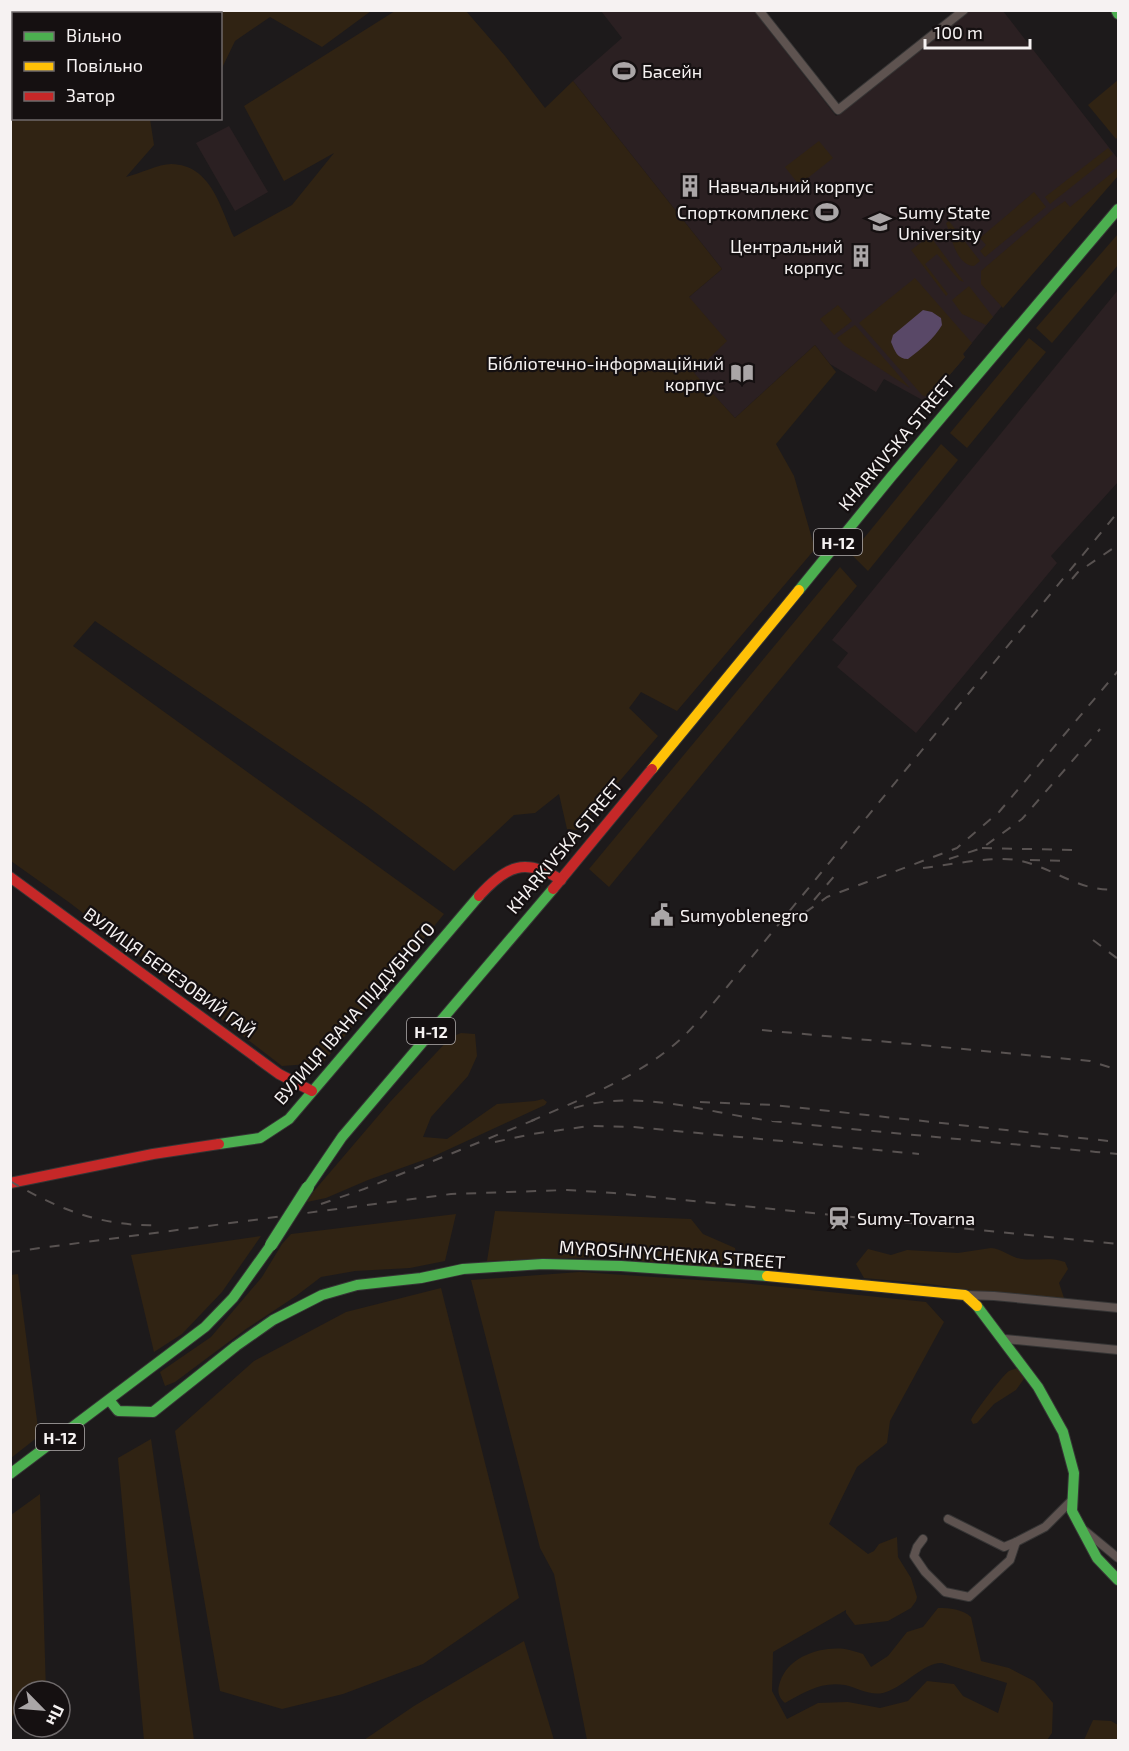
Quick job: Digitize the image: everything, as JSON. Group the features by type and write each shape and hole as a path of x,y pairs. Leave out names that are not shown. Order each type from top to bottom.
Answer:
{"street":[{"path":"759,10 838,110 964,10"},
{"name":"KHARKIVSKA STREET","path":"10,1474 205,1328 233,1298 342,1137 561,880 891,477 1119,209"},
{"name":"ВУЛИЦЯ ІВАНА ПІДДУБНОГО","path":"10,1183 153,1154 260,1138 290,1119 480,894 501,873 517,866 536,867 547,870 561,880"},
{"name":"ВУЛИЦЯ БЕРЕЗОВИЙ ГАЙ","path":"10,877 279,1074 312,1091"},
{"name":"MYROSHNYCHENKA STREET","path":"110,1401 118,1411 153,1412 236,1346 273,1320 322,1295 357,1285 421,1278 463,1269 543,1264 621,1266 731,1273 965,1295"},
{"path":"965,1295 1119,1308"},
{"path":"965,1295 982,1310 1005,1339 1038,1387 1063,1432 1074,1473 1072,1511 1097,1558 1119,1580"},
{"path":"1005,1339 1119,1350"},
{"path":"948,1520 1004,1547 1045,1527 1072,1500"},
{"path":"1078,1524 1119,1558"},
{"path":"923,1539 914,1556 925,1572 945,1592 969,1597 1010,1560 1016,1542"}],"shaded area":[{"path":"11,10 371,11 322,47 270,17 235,41 222,68 222,12 12,12 12,120 150,120 154,145 126,177 171,164 185,166 196,172 213,190 234,237 292,205 334,153 284,181 244,106 395,11 466,11 505,56 545,108 573,81 722,269 689,297 727,341 694,373 735,418 815,345 836,372 776,444 794,476 815,549 677,711 641,692 629,708 658,736 578,830 567,829 559,794 535,813 514,815 454,871 367,806 95,621 73,646 444,914 323,1063 282,1066 70,903 11,861"},
{"name":"Sumy State University","path":"601,11 754,11 836,116 969,11 1003,11 1118,159 1118,175 1014,291 963,354 965,357 926,402 884,379 876,392 830,364 815,345 735,418 693,373 689,297 722,269 573,81 622,38"},
{"path":"1118,80 1118,137 1116,139 1088,105"},
{"path":"229,126 268,192 235,211 196,143"},
{"path":"819,141 833,158 799,185 785,167"},
{"path":"1108,148 1113,154 1050,204 1045,197"},
{"path":"1118,168 1118,176 1003,308 981,284 981,271 1052,210 1065,201 1070,207"},
{"path":"1034,192 1046,207 985,257 980,251 986,245 980,238"},
{"path":"949,221 980,261 974,266 963,261 959,256 946,223"},
{"path":"1118,234 1118,265 1052,343 1036,328"},
{"path":"930,236 964,282 959,280 937,254 925,264 948,294 946,296 911,250"},
{"path":"915,278 972,343 963,354 965,357 930,398 922,395 859,323"},
{"path":"969,286 993,317 986,325 962,314 952,300"},
{"path":"1118,290 1118,482 1051,556 1057,563 916,733 837,667 848,653 832,640"},
{"path":"838,305 852,321 834,335 820,319"},
{"path":"923,310 932,312 941,318 942,325 918,351 908,359 901,358 891,342 893,335"},
{"path":"855,325 910,388 845,346 837,338"},
{"path":"1029,338 1046,352 967,448 950,433"},
{"path":"941,444 958,460 868,571 851,554"},
{"path":"840,567 857,586 609,887 589,869"},
{"path":"461,1033 475,1034 477,1056 468,1076 431,1117 423,1137 447,1139 497,1104 543,1099 547,1102 545,1105 432,1157 326,1198 307,1202 390,1102 451,1037"},
{"path":"495,1211 691,1219 703,1234 735,1248 739,1270 600,1257 487,1261"},
{"path":"456,1214 445,1261 410,1268 355,1271 321,1277 175,1382 165,1386 160,1372 211,1337 262,1277 282,1244 291,1234"},
{"path":"261,1236 222,1292 182,1334 154,1352 131,1255"},
{"path":"991,1248 1017,1258 1053,1259 1065,1262 1068,1269 1059,1283 1064,1298 1046,1301 930,1284 864,1278 856,1264 868,1249 891,1255 907,1250 958,1253"},
{"path":"580,1272 743,1283 926,1302 944,1322 890,1421 887,1443 857,1467 829,1524 868,1554 874,1551 879,1544 897,1537 898,1557 911,1578 917,1597 916,1601 911,1608 888,1621 855,1625 846,1610 773,1652 772,1691 787,1719 818,1703 848,1702 880,1708 908,1701 927,1681 954,1684 963,1696 998,1713 1007,1683 942,1663 928,1666 886,1692 870,1693 837,1684 814,1688 785,1703 780,1696 779,1685 784,1673 797,1660 806,1655 825,1649 845,1649 863,1654 871,1667 888,1656 907,1632 923,1627 938,1608 947,1608 964,1612 971,1617 981,1661 1009,1668 1034,1681 1053,1703 1052,1733 1047,1740 587,1740 554,1574 540,1548 471,1280"},
{"path":"18,1274 39,1436 11,1458 10,1275"},
{"path":"441,1288 519,1598 423,1664 343,1694 282,1709 220,1691 175,1431 254,1361 346,1312"},
{"path":"1018,1368 1023,1370 1026,1376 1016,1390 994,1404 977,1423 973,1424 971,1420 973,1416 995,1387 1009,1371"},
{"path":"151,1439 194,1740 144,1740 118,1458"},
{"path":"40,1494 46,1679 12,1679 11,1717 11,1515"},
{"path":"524,1641 554,1740 364,1740 414,1706"},
{"path":"1093,1720 1111,1721 1118,1725 1118,1740 1084,1740"}],"railway":[{"path":"531,1121 591,1095 631,1074 668,1050 690,1030 1118,512"},
{"path":"1072,579 1078,572 1118,545"},
{"path":"789,924 827,897 957,848 999,812 1118,671"},
{"path":"949,859 982,848 1022,819 1100,729"},
{"path":"982,848 1072,850"},
{"path":"923,868 983,860 1016,860 1029,863 1079,884 1118,889"},
{"path":"1030,860 1068,861"},
{"path":"814,900 836,874"},
{"path":"1093,940 1118,959"},
{"path":"762,1030 1090,1061 1118,1070"},
{"path":"574,1108 599,1102 648,1101 772,1121 1118,1154"},
{"path":"700,1102 774,1105 1118,1142"},
{"path":"321,1204 364,1189 539,1118"},
{"path":"495,1142 589,1126 634,1127 919,1154"},
{"path":"10,1181 45,1200 81,1214 118,1223 158,1225"},
{"path":"10,1252 451,1194 567,1190 1118,1244"}],"traffic: fast":[{"path":"1116,10 1118,14"},
{"path":"799,590 891,477 1118,209"},
{"path":"308,1187 342,1137 553,889"},
{"path":"219,1144 260,1138 289,1119 479,896"},
{"path":"271,1245 308,1187"},
{"path":"10,1474 205,1327 233,1298 271,1245"},
{"path":"110,1401 118,1411 153,1412 236,1346 273,1320 322,1295 357,1285 421,1278 463,1269 543,1264 621,1266 767,1276"},
{"path":"977,1306 1038,1387 1063,1432 1074,1473 1072,1511 1097,1558 1118,1580"}],"traffic: slow":[{"path":"652,769 799,590"},
{"path":"767,1276 965,1295 977,1306"}],"traffic: jam":[{"path":"553,889 652,769"},
{"path":"479,896 498,878 517,868 537,869 561,880"},
{"path":"10,877 279,1074 312,1091"},
{"path":"10,1183 153,1154 219,1144"}],"place":[{"name":"Басейн","path":"624,71"},
{"name":"Навчальний корпус","path":"690,186"},
{"name":"Спорткомплекс","path":"827,212"},
{"name":"Sumy State University","path":"880,222"},
{"name":"Центральний корпус","path":"861,256"},
{"name":"Бібліотечно-інформаційний корпус","path":"742,373"},
{"name":"Sumyoblenegro","path":"662,915"},
{"name":"Sumy-Tovarna","path":"839,1218"}]}
